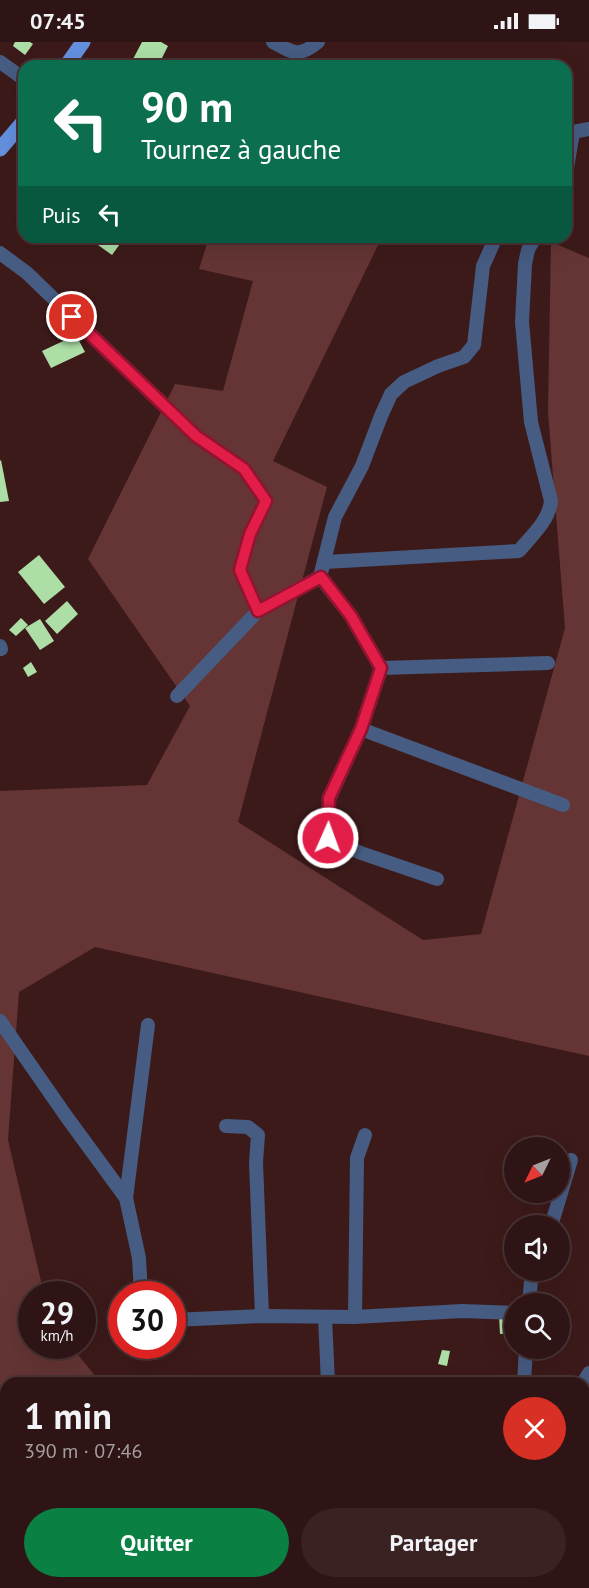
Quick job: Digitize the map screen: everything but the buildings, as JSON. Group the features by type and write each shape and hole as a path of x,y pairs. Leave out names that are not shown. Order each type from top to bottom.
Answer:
{"main road":[{"path":"70,60 83,42"},
{"path":"0,149 18,128"}],"street":[{"path":"273,42 297,53 308,51 318,42"},
{"path":"0,62 18,75"},
{"path":"572,134 589,129"},
{"path":"177,696 258,611 321,577 335,517 362,466 391,394 404,382 464,357 474,345 483,266 493,243"},
{"path":"325,562 519,551 545,520 550,511 551,501 531,422 522,322 525,264 532,243"},
{"path":"0,253 27,273 196,436 244,469 266,501 250,534 240,570 258,611"},
{"path":"321,577 351,616 381,668 361,729 329,798 328,838 361,853 437,879"},
{"path":"381,668 548,663"},
{"path":"361,729 563,805"},
{"path":"0,1021 126,1198"},
{"path":"140,1281 139,1258 126,1198 148,1025"},
{"path":"226,1126 248,1127 258,1134 256,1162 262,1316"},
{"path":"356,1317 357,1158 364,1135"},
{"path":"554,1215 571,1160"},
{"path":"186,1319 262,1316 356,1317 462,1311 504,1313"},
{"path":"325,1317 328,1377"},
{"path":"524,1377 525,1359"}],"shaded area":[{"path":"207,243 379,243 273,461 327,487 238,822 423,940 481,934 565,628 548,412 551,243 589,258 589,1056 95,947 19,992 8,1140 41,1281 18,1281 18,1359 82,1359 96,1377 0,1377 0,791 147,785 190,706 88,559 175,384 223,391 253,281 199,269"}],"route":[{"path":"72,317 196,436 244,469 266,501 250,534 240,570 258,611 321,577 351,616 381,668 361,729 329,798 328,838"}]}
